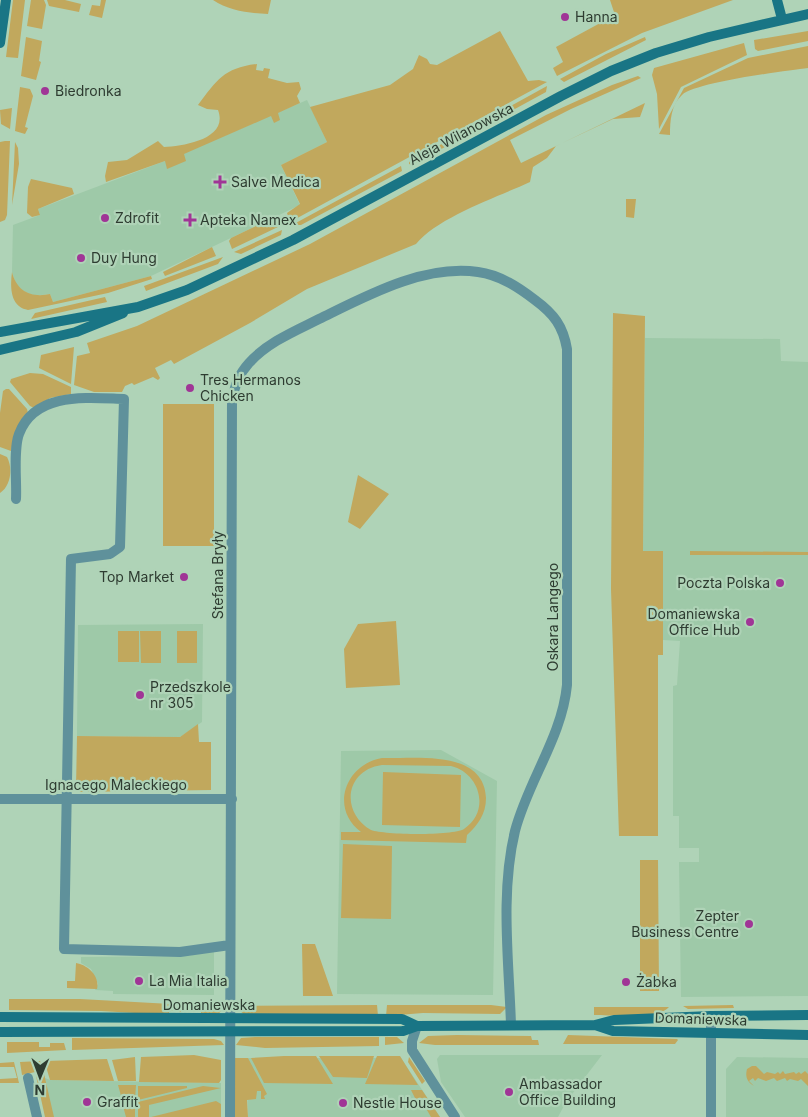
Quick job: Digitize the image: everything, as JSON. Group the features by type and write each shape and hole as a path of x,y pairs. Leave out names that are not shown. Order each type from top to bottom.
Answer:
{"street":[{"path":"0,43 6,0"},
{"path":"777,0 782,19"},
{"path":"782,19 783,0"},
{"name":"Aleja Wilanowska","path":"0,350 76,332 138,306 210,281 285,244 611,71 692,42 808,14"},
{"name":"Stefana Bryły","path":"230,1117 232,400 235,384 250,362 275,341 382,288 414,278 453,272"},
{"name":"Oskara Langego","path":"453,272 478,272 493,276 524,291 557,319 567,349 566,703 516,829 510,853 507,889 511,1025"},
{"name":"Aleja Wilanowska","path":"0,332 138,306"},
{"path":"16,499 19,434 34,414 50,404 65,399 124,399 120,547 110,554 71,559 64,949 180,952 230,944"},
{"name":"Ignacego Maleckiego","path":"0,799 232,799"},
{"name":"Domaniewska","path":"0,1032 403,1032 417,1026 595,1025 614,1020 808,1015"},
{"path":"711,1016 711,1117"},
{"name":"Domaniewska","path":"0,1017 402,1019 417,1026"},
{"name":"Domaniewska","path":"595,1025 613,1031 808,1035"},
{"path":"417,1026 412,1041 412,1050 455,1117"},
{"path":"28,1078 37,1117"}],"shaded area":[{"path":"13,0 25,0 18,58 6,57"},
{"path":"31,0 44,0 46,5 42,29 27,26"},
{"path":"47,0 65,0 81,4 79,12 49,6"},
{"path":"101,0 106,0 102,18 89,15 92,5 100,6"},
{"path":"213,0 271,0 268,14 232,9"},
{"path":"610,0 733,0 642,33 557,76 553,68 563,62 556,47 615,15"},
{"path":"500,31 528,81 539,80 547,82 290,222 287,213 300,204 281,165 327,142 310,107 390,85 413,69 419,55 427,59 430,64 437,65"},
{"path":"808,31 808,41 758,51 755,49 754,40"},
{"path":"26,37 42,41 39,61 41,62 36,80 21,76"},
{"path":"645,37 646,40 564,82 560,79 606,54"},
{"path":"744,43 747,55 681,87 659,129 657,94 652,75 654,68"},
{"path":"808,46 808,68 704,86 690,90 676,102 684,88 748,58"},
{"path":"257,64 256,70 270,69 268,78 287,83 299,82 301,89 297,96 300,103 278,113 280,120 274,123 271,116 184,154 186,161 167,169 165,161 106,182 105,176 108,162 127,160 158,141 164,147 182,145 203,139 211,134 217,128 220,120 218,110 207,109 198,105 216,82 229,72"},
{"path":"638,76 641,78 571,109 510,140 521,163 556,146 547,158 533,167 530,182 453,216 426,234 416,244 307,289 250,323 174,364 171,360 155,368 160,378 158,380 153,377 134,385 132,383 125,386 122,392 94,392 74,385 77,356 90,353 87,343 137,326 310,244 546,115 612,85"},
{"path":"547,86 546,92 412,165 409,164 409,162"},
{"path":"20,87 30,89 33,96 25,127 28,128 25,134 15,131"},
{"path":"307,100 327,142 281,165 300,205 151,276 53,302 50,294 34,296 22,290 16,284 12,272 13,225 40,215 38,209 165,161"},
{"path":"645,103 640,117 613,119 562,143"},
{"path":"675,104 671,119 670,135 659,134"},
{"path":"12,108 10,129 1,124 0,110"},
{"path":"10,141 7,215 5,220 0,222 0,142"},
{"path":"15,142 18,148 19,164 12,205"},
{"path":"401,166 402,171 301,225 292,225"},
{"path":"31,179 72,188 74,194 38,209 40,215 32,217 27,213 28,187"},
{"path":"626,199 636,199 634,218 626,217"},
{"path":"275,217 280,226 232,249 229,241 231,238"},
{"path":"282,230 281,235 241,254 234,252"},
{"path":"212,247 216,256 165,276 163,272"},
{"path":"223,257 218,264 146,291 144,286"},
{"path":"12,272 14,279 21,289 31,294 50,294 53,302 151,276 152,279 108,293 28,310 22,308 14,301 11,290"},
{"path":"105,297 107,302 31,319 35,313"},
{"path":"613,313 645,316 643,551 663,551 663,655 658,655 658,836 619,836 611,589"},
{"path":"645,338 780,339 781,361 808,362 808,996 681,997 679,862 699,862 699,848 679,848 679,816 673,816 673,686 677,685 680,641 663,640 663,552 643,551"},
{"path":"74,347 71,384 39,368 41,355"},
{"path":"30,373 43,374 71,387 71,394 50,398 34,408 30,406 10,382 11,379"},
{"path":"9,389 27,409 28,413 15,432 11,451 0,447 0,413 3,391"},
{"path":"163,404 214,404 214,546 163,546"},
{"path":"0,454 7,457 9,461 10,476 7,486 0,493"},
{"path":"358,475 389,494 360,529 348,522"},
{"path":"690,551 808,552 808,555 690,555"},
{"path":"396,621 400,685 346,688 344,649 358,624"},
{"name":"Przedszkole nr 305","path":"203,624 202,722 180,737 77,736 78,625"},
{"path":"118,631 139,631 139,662 118,662"},
{"path":"140,631 161,631 161,663 141,663"},
{"path":"177,631 197,631 197,663 177,663"},
{"path":"198,724 199,742 211,742 211,790 80,792 76,788 77,736 180,737"},
{"path":"441,750 497,781 493,995 337,994 341,751"},
{"path":"382,758 429,758 461,764 474,771 482,782 486,804 481,819 467,835 466,843 341,840 341,832 361,832 351,822 344,800 346,788 351,778 369,762","holes":["382,765 451,766 469,776 475,784 478,793 477,813 464,829 433,834 379,832 371,830 354,813 351,803 354,783 360,775 370,768"]},
{"path":"383,772 461,775 460,827 382,825"},
{"path":"343,844 392,846 391,919 341,918"},
{"path":"640,860 658,860 659,991 640,991"},
{"path":"302,944 315,944 333,996 303,996"},
{"path":"214,951 214,995 113,994 113,991 95,990 98,984 91,969 81,963 81,957 187,956"},
{"path":"76,963 85,966 92,972 97,980 97,989 67,988 67,981 75,981"},
{"path":"9,999 80,999 171,1004 173,1010 169,1012 169,1015 101,1011 9,1010"},
{"path":"178,1005 224,1006 218,1015 201,1015 201,1012 178,1012"},
{"path":"377,1005 378,1016 244,1015 236,1006"},
{"path":"387,1005 491,1005 507,1007 500,1014 423,1013 386,1016"},
{"path":"733,1005 734,1008 688,1009 683,1006"},
{"path":"594,1007 669,1007 655,1014 622,1016 594,1015"},
{"path":"568,1035 678,1040 675,1044 563,1044"},
{"path":"428,1036 531,1036 532,1040 538,1040 539,1045 435,1045 419,1043"},
{"path":"379,1037 379,1046 265,1048 236,1045 241,1038"},
{"path":"385,1037 397,1037 404,1043 385,1045"},
{"path":"72,1038 214,1039 221,1041 224,1045 72,1050"},
{"path":"7,1042 39,1042 39,1047 50,1047 50,1043 64,1043 66,1050 7,1053"},
{"path":"194,1055 221,1060 221,1080 219,1083 139,1082 141,1057"},
{"name":"Ambassador Office Building","path":"440,1055 602,1055 566,1102 558,1117 465,1117 441,1082 437,1059"},
{"path":"316,1056 333,1084 264,1083 251,1058"},
{"path":"319,1056 374,1056 367,1078 333,1077"},
{"path":"377,1056 400,1056 418,1085 365,1084"},
{"path":"135,1057 136,1081 118,1081 112,1060"},
{"path":"409,1057 425,1081 422,1084 408,1062"},
{"path":"737,1057 808,1058 808,1117 726,1117 726,1069"},
{"path":"235,1058 248,1058 267,1094 264,1096 265,1099 261,1099 261,1091 257,1091 256,1099 247,1100 248,1117 235,1117"},
{"path":"246,1058 401,1058 440,1117 248,1117"},
{"path":"107,1059 114,1081 50,1080 45,1063 46,1061"},
{"path":"40,1061 44,1070 22,1075 20,1062"},
{"path":"14,1062 19,1083 0,1083 0,1079 17,1078 14,1067 0,1067 0,1063"},
{"path":"756,1066 764,1074 767,1072 775,1074 778,1072 780,1074 783,1071 785,1074 794,1072 796,1074 799,1072 801,1074 805,1071 808,1074 808,1086 801,1079 798,1081 790,1079 787,1081 785,1078 777,1081 774,1078 766,1081 758,1078 755,1081 753,1078 749,1081 754,1086 748,1081 746,1077 747,1069"},
{"path":"44,1074 45,1078 50,1080 221,1083 221,1117 46,1117"},
{"path":"44,1074 54,1117 45,1117 36,1076"},
{"path":"118,1085 136,1085 135,1100 123,1103"},
{"path":"138,1086 187,1086 187,1088 138,1100"},
{"path":"203,1086 221,1088 149,1105 149,1117 138,1117 138,1102"},
{"path":"411,1090 422,1090 440,1117 431,1117 420,1098 416,1100"},
{"path":"216,1101 221,1104 221,1117 151,1117"},
{"path":"135,1103 135,1117 126,1117 123,1106"}],"place":[{"name":"Hanna","path":"565,17"},
{"name":"Biedronka","path":"45,91"},
{"name":"Salve Medica","path":"220,182"},
{"name":"Zdrofit","path":"105,218"},
{"name":"Apteka Namex","path":"190,220"},
{"name":"Duy Hung","path":"81,258"},
{"name":"Tres Hermanos Chicken","path":"190,388"},
{"name":"Top Market","path":"184,577"},
{"name":"Poczta Polska","path":"780,583"},
{"name":"Domaniewska Office Hub","path":"750,622"},
{"name":"Przedszkole nr 305","path":"140,695"},
{"name":"Zepter Business Centre","path":"749,924"},
{"name":"La Mia Italia","path":"139,981"},
{"name":"Żabka","path":"626,982"},
{"name":"Ambassador Office Building","path":"509,1092"},
{"name":"Graffit","path":"87,1102"},
{"name":"Nestle House","path":"343,1103"}]}
